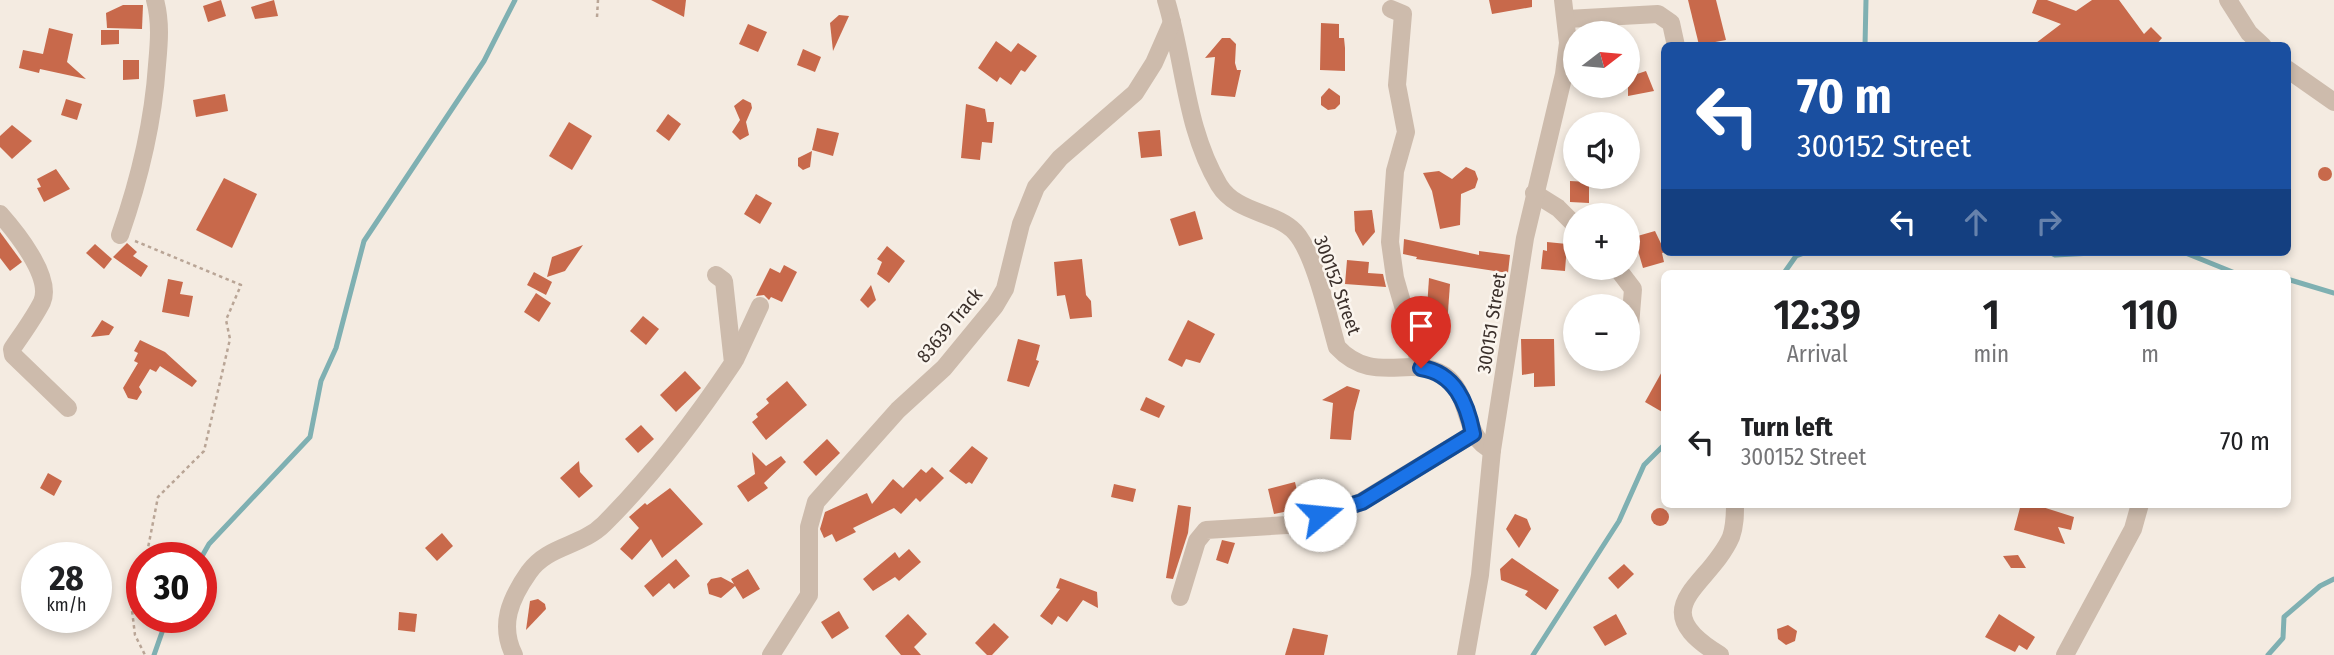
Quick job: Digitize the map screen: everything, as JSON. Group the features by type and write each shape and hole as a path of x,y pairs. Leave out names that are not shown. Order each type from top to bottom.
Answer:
{"street":[{"path":"120,234 140,180 154,111 159,38 159,16 155,0"},
{"name":"300152 Street","path":"1166,0 1190,111 1203,154 1220,187 1241,205 1283,224 1301,240 1338,347 1348,358 1359,365 1390,370 1421,368 1445,376 1469,413 1473,434"},
{"name":"300151 Street","path":"1466,655 1480,575 1492,450 1534,193 1564,74 1567,19 1563,0"},
{"path":"2228,0 2249,33 2259,42"},
{"path":"1391,9 1403,14 1397,85 1406,132 1395,171 1390,242 1395,278 1421,368"},
{"path":"1567,19 1658,13 1668,18 1671,23 1675,42"},
{"name":"83639 Track","path":"771,655 809,594 809,527 816,502 898,410 944,368 995,306 1005,289 1021,224 1036,187 1060,159 1135,93 1154,63 1172,22"},
{"path":"2291,72 2334,103"},
{"path":"1534,193 1563,212"},
{"path":"0,214 21,239 37,268 44,291 41,303 12,349 13,355 68,408"},
{"path":"716,275 724,281 733,363"},
{"path":"514,655 504,628 513,600 529,572 546,553 579,541 603,525 693,424 733,363 760,306"},
{"path":"1180,597 1197,541 1206,530 1304,524 1362,502 1473,434 1480,444 1492,450"},
{"path":"1720,655 1689,633 1685,624 1684,604 1731,536 1734,508"},
{"path":"2065,655 2133,529 2139,508"}],"path":[{"path":"597,16 598,0"},
{"path":"120,234 242,285 226,320 230,339 204,451 158,497 149,542"},
{"path":"135,633 145,655"}],"building":[{"path":"221,0 226,16 208,22 203,6"},
{"path":"274,0 278,16 255,19 251,7"},
{"path":"651,0 686,0 684,17"},
{"path":"1489,0 1532,0 1532,7 1492,14"},
{"path":"1688,0 1716,0 1726,40 1698,42"},
{"path":"2037,0 2047,0 2076,11 2092,0 2119,0 2144,34 2151,27 2162,38 2158,42 2037,42 2061,24 2032,13"},
{"path":"123,5 143,5 142,29 107,28 106,13"},
{"path":"839,15 849,16 833,51 830,23"},
{"path":"1321,23 1339,24 1339,38 1344,38 1345,71 1320,70"},
{"path":"748,24 767,32 758,52 739,44"},
{"path":"49,28 73,34 67,62 86,79 40,69 39,73 19,68 23,50 43,54"},
{"path":"101,30 119,30 119,44 101,45"},
{"path":"1222,38 1230,38 1236,44 1235,63 1237,70 1241,70 1235,97 1211,95 1215,57 1205,58"},
{"path":"996,41 1011,52 1018,43 1037,56 1025,72 1021,70 1011,85 1000,77 997,82 978,68"},
{"path":"803,49 821,57 815,72 797,65"},
{"path":"123,60 139,60 139,79 123,80"},
{"path":"1646,71 1654,91 1640,94 1640,73"},
{"path":"1329,88 1340,96 1340,104 1335,109 1328,110 1321,105 1321,97"},
{"path":"225,94 228,111 196,117 193,100"},
{"path":"66,99 82,104 77,120 61,115"},
{"path":"743,99 751,103 752,108 746,122 749,135 740,140 732,132 740,120 734,106"},
{"path":"966,104 985,109 987,122 994,122 992,143 982,142 980,160 961,158"},
{"path":"668,114 681,124 669,141 656,131"},
{"path":"569,122 592,136 572,170 549,156"},
{"path":"12,125 32,141 12,159 0,147 0,136"},
{"path":"817,128 839,133 833,156 812,150"},
{"path":"1160,130 1162,156 1141,158 1138,132"},
{"path":"812,151 810,167 803,170 798,166 798,158"},
{"path":"1466,167 1475,171 1478,179 1475,188 1461,194 1460,225 1440,229 1432,191 1423,173 1439,171 1452,179"},
{"path":"2322,167 2328,167 2332,174 2328,181 2322,181 2318,177 2318,171"},
{"path":"56,169 70,189 44,202 37,188 41,187 37,179"},
{"path":"224,178 257,194 232,248 196,230"},
{"path":"1570,189 1589,189 1589,203 1570,202"},
{"path":"756,194 772,203 760,224 744,214"},
{"path":"1372,210 1375,232 1363,246 1355,231 1354,211"},
{"path":"1195,211 1203,239 1179,246 1170,219"},
{"path":"1655,231 1661,244 1664,262 1643,268 1640,235"},
{"path":"0,232 22,262 10,271 0,258"},
{"path":"1404,239 1479,255 1479,251 1510,255 1508,273 1416,259 1417,257 1403,254"},
{"path":"1547,242 1563,244 1563,271 1541,269 1543,250 1547,251"},
{"path":"127,243 137,252 133,256 148,266 141,277 113,257"},
{"path":"95,244 112,259 104,269 86,253"},
{"path":"583,245 565,271 547,277 552,257"},
{"path":"887,246 905,261 889,283 877,274 882,262 877,259"},
{"path":"1082,259 1086,295 1091,301 1092,317 1070,319 1065,295 1057,296 1054,262"},
{"path":"1347,260 1369,262 1368,273 1383,274 1386,287 1345,284"},
{"path":"784,265 797,272 782,302 771,297 769,300 764,295 756,296 770,268 780,273"},
{"path":"534,272 552,282 546,295 527,285"},
{"path":"1429,278 1450,284 1447,325 1426,323"},
{"path":"168,279 183,282 180,294 193,296 189,317 162,312"},
{"path":"871,285 876,300 868,308 860,300"},
{"path":"536,293 551,303 539,322 524,312"},
{"path":"643,316 659,329 646,345 630,331"},
{"path":"102,320 114,327 109,335 91,337"},
{"path":"1188,320 1215,334 1200,363 1186,359 1182,367 1168,360"},
{"path":"1018,339 1040,345 1036,360 1039,361 1029,387 1007,381"},
{"path":"1521,339 1554,339 1555,386 1534,387 1534,373 1522,375"},
{"path":"140,340 165,352 197,381 192,387 160,366 156,372 150,369 139,387 142,392 137,400 128,398 123,388 138,363 134,361 138,353 134,351"},
{"path":"685,371 701,388 676,412 660,395"},
{"path":"1661,373 1661,411 1645,402"},
{"path":"787,381 807,405 766,440 752,422 758,417 756,414 769,403 766,399"},
{"path":"1347,386 1360,390 1351,440 1330,439 1333,403 1322,400"},
{"path":"1146,397 1165,406 1159,418 1140,410"},
{"path":"641,425 654,439 638,453 625,439"},
{"path":"827,439 840,453 816,476 803,462"},
{"path":"972,446 988,458 972,484 966,484 949,471"},
{"path":"752,452 766,466 781,456 786,462 764,483 768,488 748,502 737,486 755,474"},
{"path":"579,461 580,472 593,486 579,498 560,478"},
{"path":"932,467 944,478 920,502 916,498 901,514 894,508 853,528 856,532 836,542 832,534 824,538 820,529 825,512 867,493 872,504 893,479 903,488 921,469 926,473"},
{"path":"48,473 62,481 54,496 40,488"},
{"path":"1295,482 1299,499 1323,489 1328,503 1274,514 1268,489"},
{"path":"1114,484 1136,489 1133,502 1111,497"},
{"path":"670,488 703,524 662,558 651,539 632,560 620,549 639,528 629,517 645,503 647,505"},
{"path":"1178,505 1191,507 1188,533 1173,579 1166,578"},
{"path":"1660,508 1666,511 1669,517 1666,523 1660,526 1654,523 1651,517 1654,511"},
{"path":"2020,508 2046,508 2074,517 2071,530 2058,527 2065,544 2014,530"},
{"path":"1515,514 1527,519 1531,529 1519,548 1506,529"},
{"path":"442,533 453,546 437,561 425,548"},
{"path":"1222,540 1235,543 1228,564 1216,560"},
{"path":"909,549 921,562 899,581 895,577 873,591 863,579 895,552 899,558"},
{"path":"2018,555 2026,568 2011,568 2003,556"},
{"path":"1512,558 1559,590 1546,610 1525,595 1528,591 1501,580 1500,569"},
{"path":"676,559 690,576 674,589 669,583 653,597 644,586"},
{"path":"1624,564 1634,574 1618,589 1608,578"},
{"path":"748,569 760,589 743,599 735,586 721,598 709,594 707,584 711,579 721,577 734,584 731,579"},
{"path":"1060,578 1097,592 1098,608 1083,600 1067,622 1058,616 1052,625 1040,616 1060,589 1056,588"},
{"path":"538,599 545,604 546,609 526,630 530,601"},
{"path":"839,611 849,628 832,639 821,622"},
{"path":"399,612 417,614 415,632 398,630"},
{"path":"908,614 927,634 914,647 921,655 901,655 885,636"},
{"path":"1616,614 1627,634 1605,646 1593,627"},
{"path":"1999,614 2035,637 2027,650 2019,645 2015,652 1985,637"},
{"path":"994,623 1009,637 992,655 987,655 975,643"},
{"path":"1788,625 1797,631 1795,641 1786,645 1778,639 1777,629"},
{"path":"1293,628 1328,635 1324,655 1285,655"}],"waterway":[{"path":"211,542 310,437 321,381 336,348 364,241 484,61 515,0"},
{"path":"1865,42 1866,0"},
{"path":"1786,270 1796,256"},
{"path":"2193,256 2228,270"},
{"path":"2291,280 2334,293"},
{"path":"1533,655 1619,521 1644,465 1661,448"},
{"path":"2268,655 2283,638 2284,617 2320,586 2334,579"},
{"path":"154,655 162,633"}],"route":[{"path":"1320,515 1362,502 1412,468 1473,434 1469,413 1454,387 1445,376 1421,368"}]}
